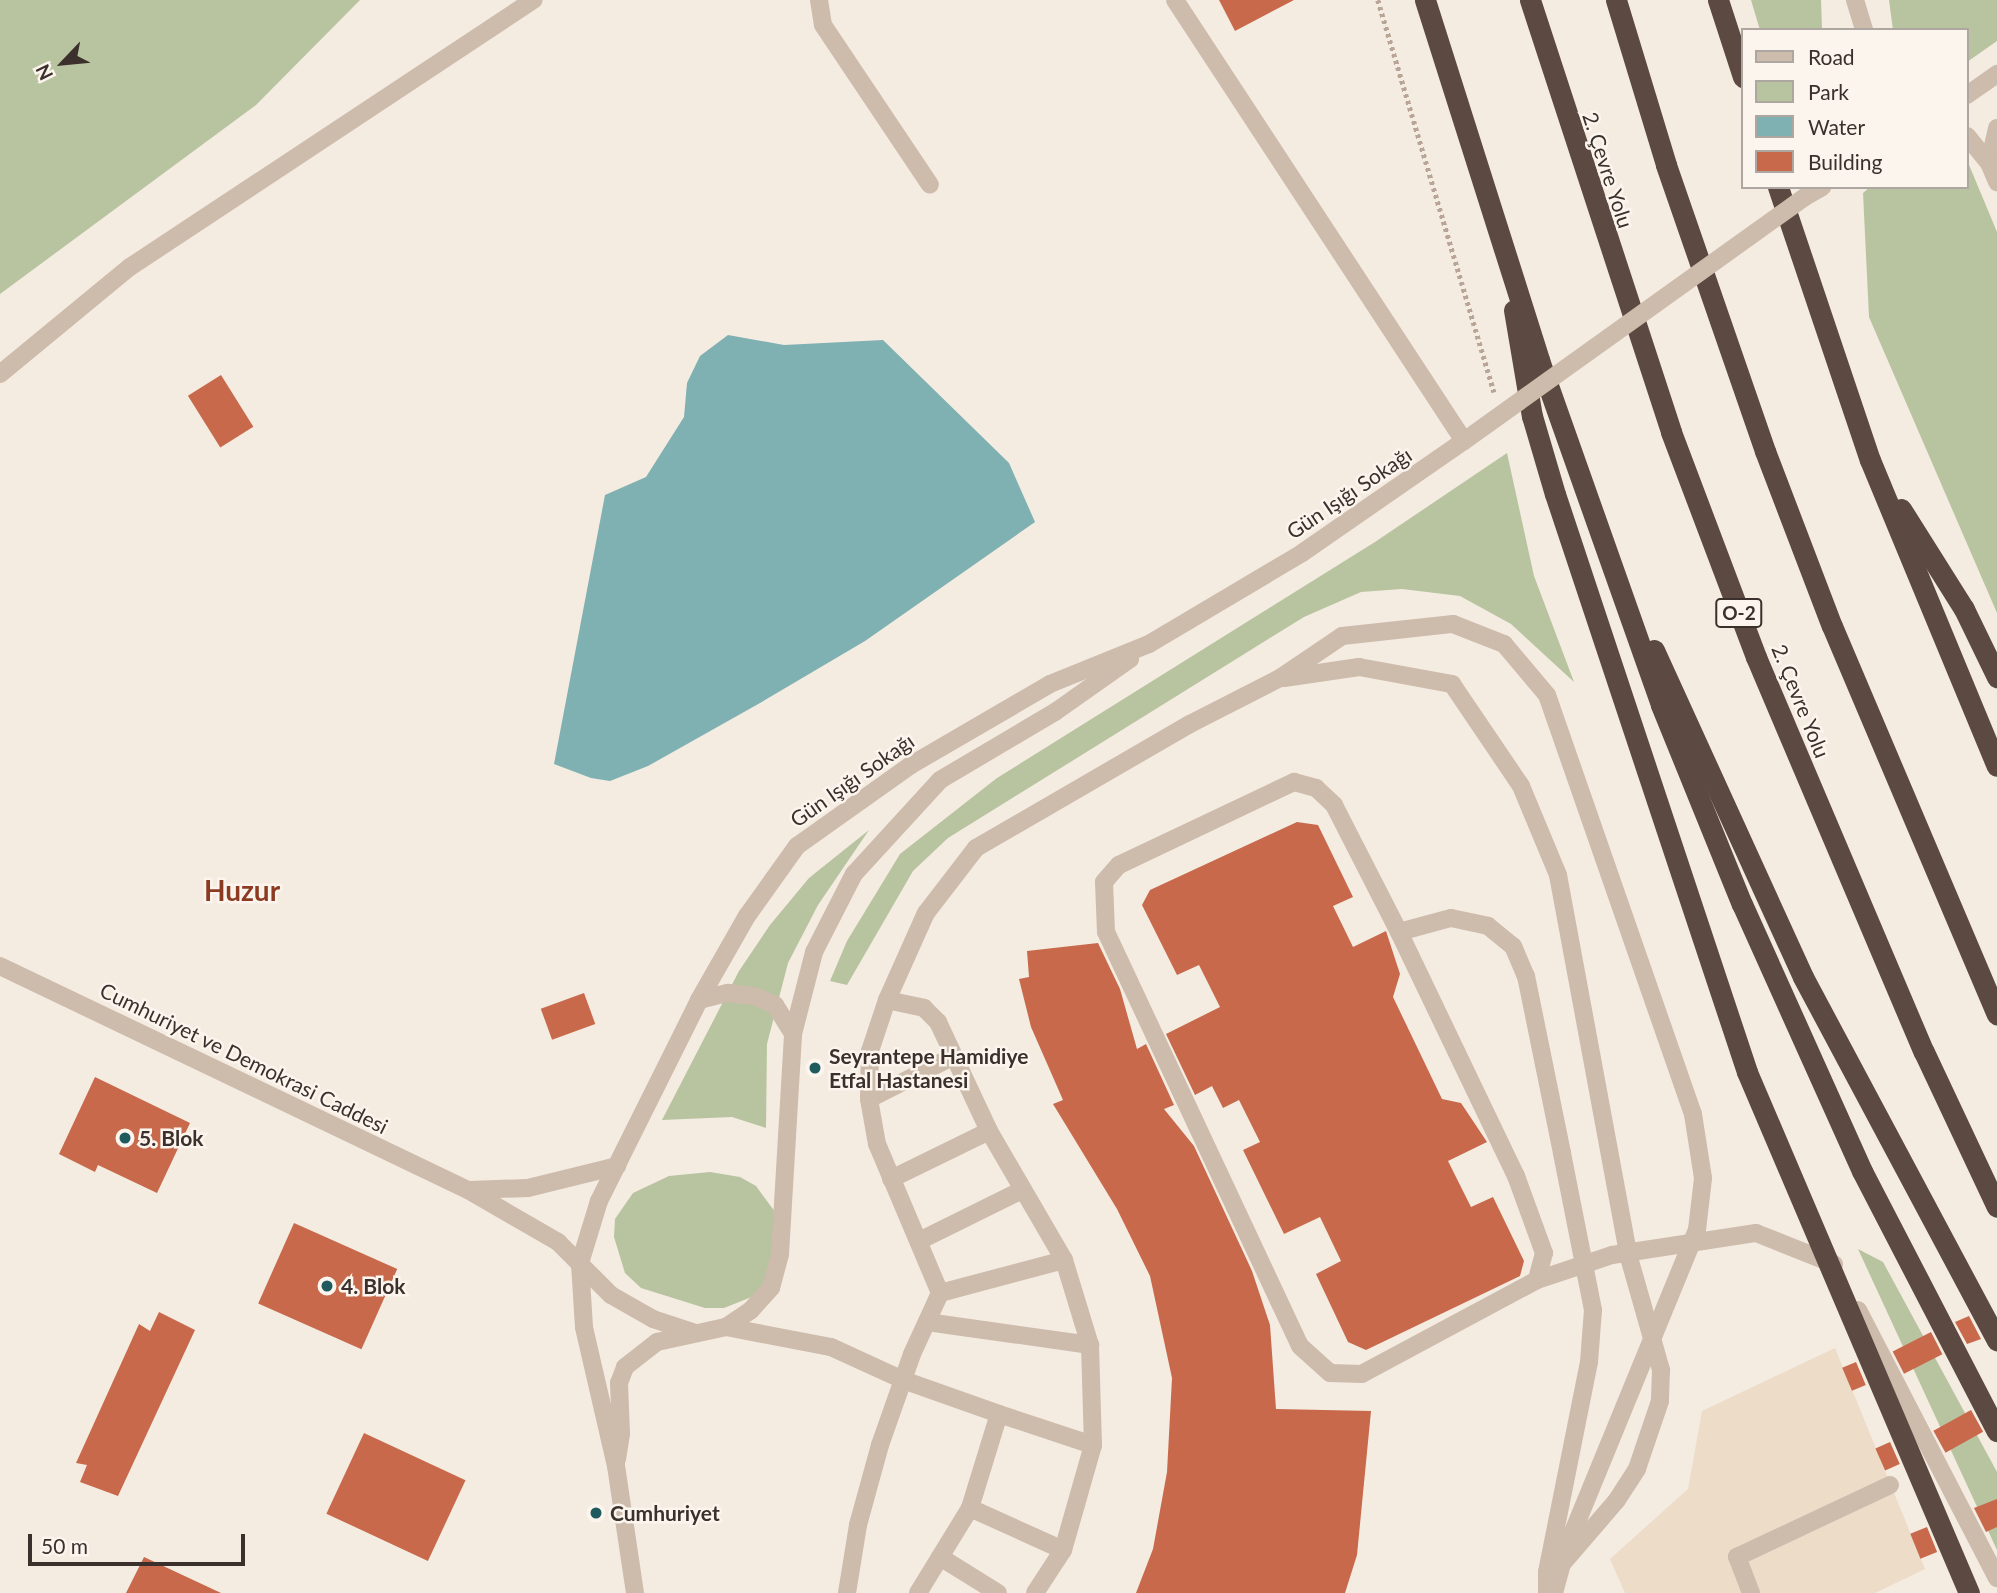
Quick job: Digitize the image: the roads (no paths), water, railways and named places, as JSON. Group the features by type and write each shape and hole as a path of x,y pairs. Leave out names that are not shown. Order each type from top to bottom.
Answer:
{"highway":[{"path":"1424,0 1511,273 1622,585 1661,705 1791,1015 1862,1171 1997,1431"},
{"name":"2. Çevre Yolu","path":"1530,0 1671,432 1756,657 1924,1052 1997,1207"},
{"path":"1616,0 1666,165 1765,451 1838,639 1997,1014"},
{"path":"1718,0 1742,74"},
{"path":"1779,189 1870,460 1997,766"},
{"path":"1511,273 1515,329 1532,416 1747,1072 1969,1593"},
{"path":"1870,460 1964,609 1997,677"},
{"path":"1622,585 1680,702 1803,977 1997,1341"}],"street":[{"path":"0,374 130,267 534,0"},
{"path":"819,0 823,25 930,185"},
{"path":"1175,0 1464,441"},
{"path":"1969,94 1997,74"},
{"path":"1989,163 1997,128"},
{"path":"1969,138 1989,163 1997,182"},
{"name":"Gün Işığı Sokağı","path":"793,1034 814,952 854,874 940,780 1105,680 1149,644 1362,515 1810,192"},
{"path":"848,1593 858,1525 903,1380 940,1293 920,1240 877,1144 869,1099 870,1051 887,1000 926,913 976,848 1190,724 1280,678 1342,636 1394,628 1453,624 1504,644 1548,695 1693,1114 1703,1178 1697,1230 1676,1289 1566,1549 1555,1593"},
{"name":"Gün Işığı Sokağı","path":"580,1263 599,1201 699,1000 747,916 797,846 911,765 1050,684 1149,644"},
{"path":"1280,678 1359,667 1452,684 1521,786 1558,875 1628,1254 1661,1370 1660,1401 1652,1434 1617,1500 1540,1593"},
{"path":"1537,1280 1544,1253 1516,1176 1399,932 1334,806 1304,783 1294,782 1119,865 1104,882 1106,932 1300,1346 1330,1373 1362,1374 1537,1280 1628,1254 1756,1233 1834,1264 1997,1578"},
{"path":"1399,932 1451,918 1488,926 1513,946 1526,976 1593,1310 1589,1362 1557,1518 1547,1593"},
{"name":"Cumhuriyet ve Demokrasi Caddesi","path":"0,966 468,1190 558,1242 611,1295 653,1319 695,1333"},
{"path":"699,1000 728,993 754,996 775,1005 793,1034 778,1270 771,1288 758,1303 726,1327"},
{"path":"887,1000 924,1008 938,1022 952,1057 989,1131 1064,1260 1090,1345 1093,1445 1063,1550 1035,1593"},
{"path":"869,1099 952,1057"},
{"path":"891,1179 989,1131"},
{"name":"Cumhuriyet ve Demokrasi Caddesi","path":"468,1190 528,1188 617,1166"},
{"path":"920,1240 1022,1190"},
{"path":"940,1293 1064,1260"},
{"path":"580,1263 584,1328 616,1466 635,1593"},
{"path":"927,1322 1090,1345"},
{"path":"616,1466 621,1433 619,1383 625,1367 657,1342 726,1327 831,1347 903,1380 1093,1445"},
{"path":"918,1593 970,1508 999,1414"},
{"path":"1751,1593 1737,1557 1890,1485"},
{"path":"970,1508 1063,1550"},
{"path":"940,1557 998,1593"}],"water":[{"path":"728,335 784,345 883,340 1009,463 1035,522 865,641 760,703 648,766 610,781 591,778 554,764 605,495 646,477 684,417 687,383 700,356"}],"place":[{"name":"Seyrantepe Hamidiye Etfal Hastanesi","path":"815,1068"},
{"name":"5. Blok","path":"125,1138"},
{"name":"4. Blok","path":"327,1286"},
{"name":"Cumhuriyet","path":"596,1513"}],"district":[{"name":"Huzur","path":"242,890"}]}
